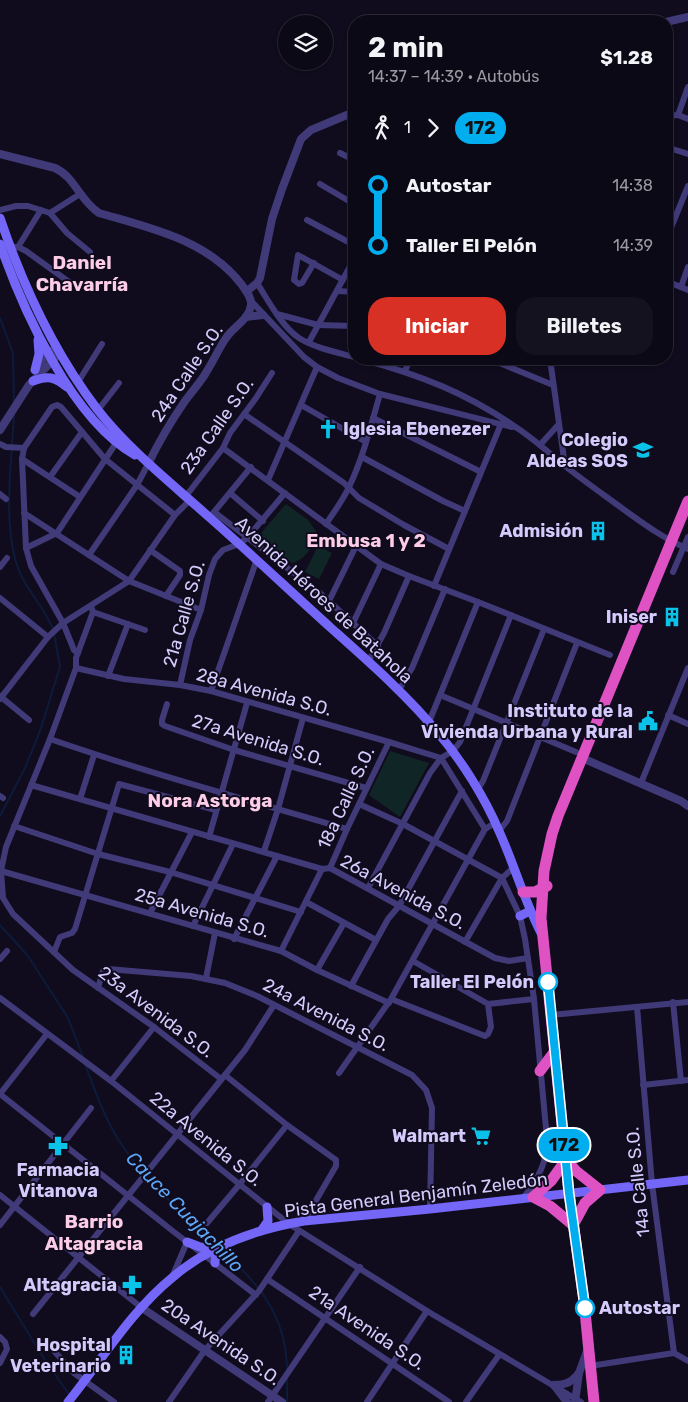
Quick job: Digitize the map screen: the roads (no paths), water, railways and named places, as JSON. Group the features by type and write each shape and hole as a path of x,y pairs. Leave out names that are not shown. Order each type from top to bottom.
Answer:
{"highway":[{"path":"680,546 688,501"},
{"path":"594,1402 584,1301 569,1193 551,1015 544,941 545,887 582,757 680,546 688,516"},
{"path":"523,892 535,892 545,887"},
{"path":"540,1071 555,1051"},
{"path":"566,1160 576,1172 600,1190 586,1203 573,1225"},
{"path":"528,1197 551,1181 566,1160"},
{"path":"528,1197 550,1206 573,1225"}],"main road":[{"name":"Avenida Héroes de Batahola","path":"0,218 14,247 54,353 74,394 91,417 116,443 145,461"},
{"name":"Avenida Héroes de Batahola","path":"0,244 21,299 37,332 98,410 145,461 188,498 212,515 239,544 399,690 429,722 453,752 497,827 530,911 544,941"},
{"path":"35,370 39,354 37,332"},
{"path":"31,383 43,377 54,378 74,394"},
{"path":"520,916 530,911"},
{"name":"Pista General Benjamín Zeledón","path":"70,1399 142,1308 172,1277 218,1248 261,1231 289,1224 320,1220 688,1180"},
{"path":"261,1231 268,1221 268,1207"},
{"path":"188,1242 200,1247 218,1248 215,1263"}],"street":[{"path":"673,20 688,16"},
{"path":"678,115 688,87"},
{"path":"247,291 257,283 262,271 272,219 301,139 311,130 348,115"},
{"path":"673,115 678,115 688,119"},
{"path":"673,149 688,154"},
{"path":"340,153 348,157"},
{"path":"0,154 55,168 63,172 91,208 99,213 160,231 197,247 223,264 247,291 251,301 263,315 294,348 317,367 380,394 518,428"},
{"path":"320,184 348,200"},
{"path":"673,223 688,186"},
{"path":"50,213 80,194"},
{"path":"681,203 688,206"},
{"path":"0,210 16,206 28,206 50,213 67,233 90,252"},
{"path":"41,210 14,247 37,258 76,287"},
{"path":"307,220 348,242"},
{"path":"314,263 343,280"},
{"path":"680,287 688,267"},
{"path":"309,342 348,270"},
{"path":"257,283 277,314 299,338 322,348 348,355"},
{"path":"673,284 688,290"},
{"path":"337,291 348,292"},
{"name":"24a Calle S.O.","path":"145,461 207,371 226,338 246,317 251,307 251,301"},
{"path":"277,314 318,325 348,326"},
{"path":"246,317 263,315"},
{"path":"78,382 102,344"},
{"path":"31,383 35,370 54,353"},
{"path":"0,430 31,383 54,353"},
{"path":"383,365 447,387 483,405 518,428 565,466 642,523 680,546"},
{"path":"405,371 408,365"},
{"path":"505,365 553,385"},
{"path":"551,365 565,466"},
{"path":"268,480 317,367"},
{"name":"23a Calle S.O.","path":"0,697 61,625 92,609 129,581 223,448 230,433 272,373"},
{"path":"98,410 119,383"},
{"path":"326,524 348,488 362,456 380,394"},
{"path":"301,404 366,442"},
{"path":"78,653 71,644 31,566 26,548 22,459 24,448 52,407 57,405 61,408 105,459 175,515"},
{"path":"244,414 344,483 359,498 449,549"},
{"path":"373,418 481,472"},
{"path":"434,586 502,424"},
{"path":"540,445 559,424"},
{"path":"50,477 82,432"},
{"path":"26,548 57,533 116,443"},
{"path":"3,446 24,448"},
{"path":"223,448 381,564 610,655"},
{"path":"362,456 442,501 465,511"},
{"path":"22,459 80,497"},
{"path":"89,555 137,485 145,461"},
{"path":"250,467 212,515 247,538 329,601 378,646"},
{"path":"230,493 263,521"},
{"name":"21a Calle S.O.","path":"180,685 190,640 201,610 209,575 215,559 223,550 239,544 247,538 285,493"},
{"path":"0,494 6,499"},
{"path":"24,513 129,581 201,610"},
{"path":"673,572 680,546 688,537"},
{"path":"329,601 356,546"},
{"path":"150,550 180,571 180,575 166,596"},
{"path":"0,567 7,558"},
{"path":"211,691 257,560"},
{"path":"353,623 381,564"},
{"path":"368,662 378,646 409,576"},
{"path":"399,690 412,668 445,589"},
{"path":"0,598 50,636"},
{"path":"429,722 478,602"},
{"path":"76,668 76,658 92,609 145,630"},
{"path":"368,888 430,773 440,758 453,752 460,742 511,615"},
{"path":"108,676 128,624"},
{"path":"477,790 483,782 544,629"},
{"path":"485,828 497,827 507,822 578,642"},
{"name":"28a Avenida S.O.","path":"76,668 108,676 211,691 440,758"},
{"name":"23a Avenida S.O.","path":"76,668 50,739 6,847 1,870 1,889 6,906 73,970 336,1160 336,1166 315,1204"},
{"path":"641,783 668,715 686,678 688,668"},
{"path":"440,695 681,800 688,806"},
{"path":"0,697 29,720"},
{"path":"209,837 247,703"},
{"name":"27a Avenida S.O.","path":"167,704 162,720 162,724 165,726 234,750 366,788"},
{"path":"668,715 688,724"},
{"path":"264,851 278,809 303,718"},
{"path":"50,739 94,755 347,829"},
{"name":"18a Calle S.O.","path":"330,868 389,742"},
{"path":"80,799 94,755"},
{"path":"440,758 485,828"},
{"path":"54,952 60,938 72,933 75,929 119,784 216,810"},
{"name":"26a Avenida S.O.","path":"31,785 233,844 322,868 330,868 465,942 502,960 509,961 528,958"},
{"path":"351,986 388,919 399,906 462,791"},
{"path":"359,804 403,824 502,878 520,916 534,999 547,1149 538,1177 528,1197"},
{"path":"14,826 98,854 170,872 302,912"},
{"path":"339,1073 390,1001 485,828"},
{"path":"150,913 192,832"},
{"path":"194,926 233,844"},
{"path":"234,938 277,856"},
{"name":"18a Calle S.O.","path":"281,951 302,912 322,868"},
{"path":"465,942 502,878 513,868"},
{"name":"25a Avenida S.O.","path":"1,870 85,896 281,951 351,986 481,1035 488,1034 491,1031 488,1004"},
{"path":"306,902 376,940"},
{"path":"318,970 344,923"},
{"path":"206,978 215,933"},
{"path":"0,960 7,951"},
{"path":"413,961 488,1004 534,999"},
{"name":"24a Avenida S.O.","path":"98,988 103,971 108,969 206,978 225,983 274,1005 412,1075 426,1090 432,1108 430,1209"},
{"name":"22a Avenida S.O.","path":"0,998 111,1081 289,1224 498,1355 554,1385 577,1401"},
{"path":"643,1085 684,1080 673,1002"},
{"path":"551,1015 688,1002"},
{"path":"33,1314 250,1043 274,1005"},
{"name":"14a Calle S.O.","path":"638,1007 652,1184 674,1353"},
{"path":"111,1081 154,1027"},
{"path":"47,1034 0,1094 215,1263 259,1291"},
{"path":"0,1225 91,1108"},
{"path":"207,1223 240,1185 287,1125"},
{"path":"0,1195 142,1308"},
{"path":"315,1204 320,1220"},
{"path":"304,1222 315,1204"},
{"path":"169,1402 205,1350 259,1291 299,1230"},
{"path":"172,1277 188,1242"},
{"path":"270,1399 360,1267"},
{"name":"21a Avenida S.O.","path":"267,1279 449,1402"},
{"name":"20a Avenida S.O.","path":"142,1308 205,1350 270,1399 282,1402"},
{"path":"367,1402 427,1311"},
{"path":"0,1337 5,1342 7,1349 0,1363"},
{"path":"577,1401 580,1373 588,1348"},
{"path":"54,1352 84,1382 114,1402"},
{"path":"590,1366 674,1353 688,1361"},
{"path":"466,1402 498,1355"},
{"path":"554,1385 564,1385 580,1373"},
{"path":"554,1385 567,1402"},
{"path":"577,1401 582,1391 592,1388"}],"waterway":[{"name":"Cauce Cuajachillo","path":"0,318 13,353 14,402"},
{"name":"Cauce Cuajachillo","path":"14,414 9,489 12,545 23,580 53,629"},
{"name":"Cauce Cuajachillo","path":"0,816 25,768 40,731 60,667 54,633"},
{"name":"Cauce Cuajachillo","path":"0,925 28,956 68,1018 83,1057"},
{"name":"Cauce Cuajachillo","path":"85,1064 107,1118 134,1162 156,1187 217,1245"},
{"name":"Cauce Cuajachillo","path":"221,1249 247,1275 268,1302 282,1332 287,1369"},
{"path":"0,1287 43,1357 70,1396"},
{"name":"Cauce Cuajachillo","path":"287,1379 287,1402"}],"place":[{"name":"Iglesia Ebenezer","path":"328,429"},
{"name":"Colegio Aldeas SOS","path":"643,450"},
{"name":"Admisión","path":"598,531"},
{"name":"Iniser","path":"672,617"},
{"name":"Instituto de la Vivienda Urbana y Rural","path":"648,721"},
{"name":"Taller El Pelón","path":"548,982"},
{"name":"Walmart","path":"481,1136"},
{"name":"Farmacia Vitanova","path":"58,1146"},
{"name":"Altagracia","path":"132,1285"},
{"name":"Autostar","path":"585,1308"},
{"name":"Hospital Veterinario","path":"126,1355"}],"district":[{"name":"Daniel Chavarría","path":"82,273"},
{"name":"Embusa 1 y 2","path":"366,540"},
{"name":"Nora Astorga","path":"210,800"},
{"name":"Barrio Altagracia","path":"94,1232"}]}
